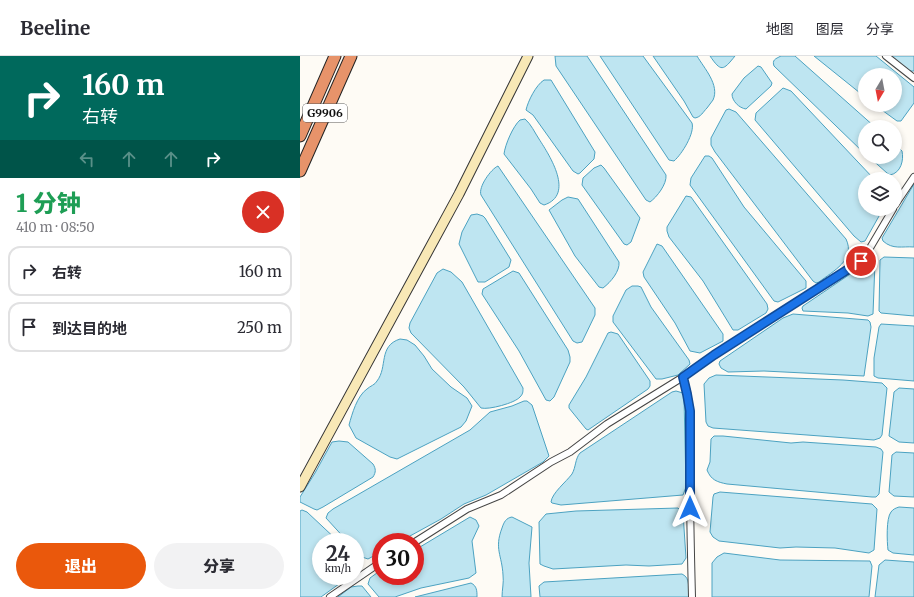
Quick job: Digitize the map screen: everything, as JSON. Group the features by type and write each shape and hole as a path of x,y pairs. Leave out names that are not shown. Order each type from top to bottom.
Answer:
{"highway":[{"name":"G9906","path":"300,136 335,56"},
{"name":"G9906","path":"300,171 351,56"}],"street":[{"path":"300,487 459,194 528,56"},
{"path":"886,56 914,78"},
{"path":"902,195 914,177"},
{"path":"424,536 467,509 501,495 551,462 570,452 607,424 683,377 714,355 858,263 867,253 889,216"},
{"path":"683,377 690,411 692,597"},
{"path":"330,597 372,568"}],"water":[{"path":"555,56 587,56 666,175 665,182 661,190 650,202 646,200 556,66"},
{"path":"600,56 643,56 692,123 690,138 681,154 674,161 669,160"},
{"path":"653,56 697,56 713,83 715,94 713,100 700,115 695,118 693,117 684,101"},
{"path":"710,56 735,56 728,65 722,68 717,65"},
{"path":"781,56 795,56 867,120 858,120 858,147 774,66 774,60"},
{"path":"814,56 876,56 891,68 858,68 858,91"},
{"path":"890,56 914,56 914,71 909,71"},
{"path":"758,66 761,67 772,83 771,86 746,109 738,106 732,97 732,94 744,78"},
{"path":"902,77 914,87 914,103 902,120 896,120 885,112 902,112"},
{"path":"544,80 551,80 595,152 594,159 578,174 573,171 533,115 526,110 533,94"},
{"path":"783,88 791,91 858,162 858,164 860,164 867,172 858,172 858,216 879,216 865,241 861,242 854,236 755,120 756,113"},
{"path":"729,109 736,112 846,239 848,253 846,259 842,264 819,282 816,283 813,281 711,145 711,138 726,110"},
{"path":"525,119 549,155 554,165 559,184 558,193 553,200 544,205 540,203 504,154 512,131 520,120"},
{"path":"705,156 712,158 744,207 806,281 806,288 778,302 774,301 690,185 691,178"},
{"path":"877,164 902,164 897,172 886,172"},
{"path":"601,165 640,218 631,242 627,245 624,244 582,185 583,178 594,168"},
{"path":"498,166 595,308 595,315 582,342 577,343 573,341 481,195 483,183"},
{"path":"914,184 914,247 890,246 883,241 882,238 895,216 902,216 902,204"},
{"path":"686,196 691,197 767,304 768,309 766,313 738,330 733,330 703,281 669,237 667,227"},
{"path":"568,197 578,199 619,262 618,269 614,276 603,288 599,287 575,256 549,210"},
{"path":"477,214 485,218 511,260 509,267 485,282 478,282 459,244 462,232 471,215"},
{"path":"657,244 662,246 723,334 723,341 700,353 690,351 675,323 644,277 643,272"},
{"path":"884,257 914,258 914,316 881,313 879,311 880,260"},
{"path":"871,260 875,262 873,314 868,316 848,313 803,311 803,306"},
{"path":"443,269 451,272 462,282 523,388 523,392 520,397 508,404 496,407 481,408 464,387 411,333 409,328 410,323 437,273"},
{"path":"513,271 519,273 568,350 570,357 570,362 554,397 550,401 546,400 519,351 482,294 483,289"},
{"path":"632,286 641,287 651,307 689,360 690,364 678,375 656,379 613,322 613,316 626,290"},
{"path":"793,314 868,320 871,327 864,376 764,371 728,372 721,368 719,364 720,361 783,318"},
{"path":"881,324 914,326 914,381 878,378 874,376 874,358 879,327"},
{"path":"611,332 618,334 650,381 650,386 648,389 588,430 569,408 569,405 586,377 608,333"},
{"path":"400,339 407,340 415,345 432,369 451,387 467,398 472,406 466,421 461,427 397,459 390,457 356,438 349,425 360,396 368,388 375,384 380,375 386,352 393,342"},
{"path":"716,375 882,383 887,388 882,435 880,438 874,440 713,428 708,426 706,422 704,384 709,378"},
{"path":"899,388 914,389 914,443 899,442 889,436 894,392"},
{"path":"676,391 683,393 684,397 686,487 683,495 561,505 551,502 557,491 572,474 580,453 672,392"},
{"path":"524,401 527,401 532,405 549,456 543,462 486,495 464,504 415,533 372,533 372,557 368,559 364,558 364,533 340,533 326,518 328,513 333,509 470,430 490,412"},
{"path":"714,436 791,443 803,442 876,447 881,449 883,452 879,494 876,497 872,497 727,484 720,482 712,478 707,470 710,462 711,439"},
{"path":"332,442 348,442 373,464 375,474 373,477 323,507 317,510 314,509 300,502 300,497"},
{"path":"896,452 914,453 914,497 894,496 889,492 892,455"},
{"path":"720,492 872,504 877,509 874,550 869,553 835,548 780,548 719,541 713,537 710,532 713,497 714,494"},
{"path":"899,507 914,508 914,555 893,553 888,550 887,536 889,515 892,511"},
{"path":"678,508 683,513 686,558 682,564 553,569 540,564 539,522 546,514 576,511"},
{"path":"302,510 307,512 329,533 312,533 312,585 338,585 321,597 300,597 300,511"},
{"path":"470,517 476,520 479,526 472,541 476,573 469,578 421,588 395,597 379,597 368,584 372,577 372,585 424,585 424,545"},
{"path":"512,517 532,527 529,563 531,597 502,597 503,578 499,541 504,522 508,518"},
{"path":"724,553 780,560 870,561 872,566 869,597 712,597 712,563 717,557"},
{"path":"885,560 914,562 914,597 875,597 879,565"},
{"path":"682,574 688,581 689,597 540,597 539,586 544,582"},
{"path":"471,583 476,587 477,597 415,597"},
{"path":"362,586 371,597 338,597 351,587"}],"route":[{"path":"690,508 690,411 683,377 714,355 861,261"}]}
